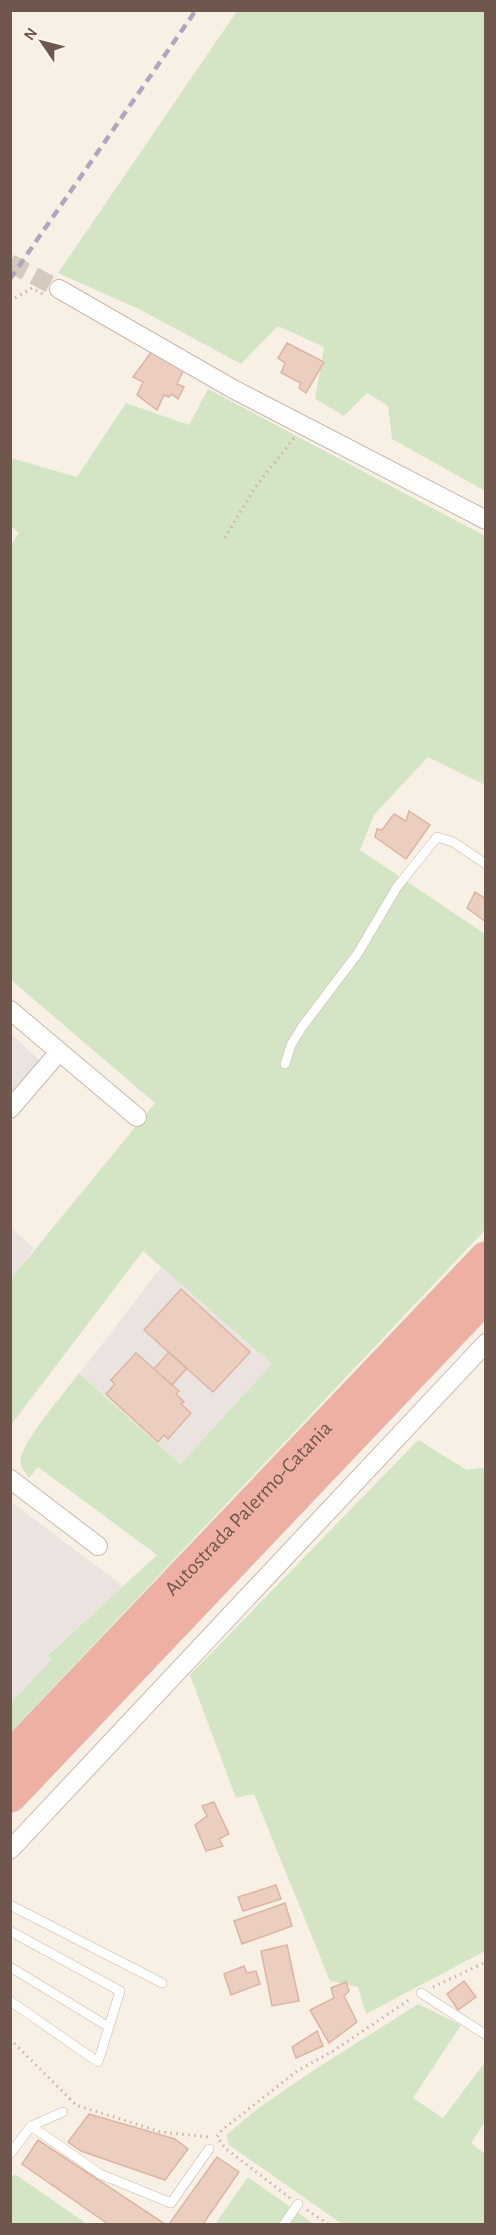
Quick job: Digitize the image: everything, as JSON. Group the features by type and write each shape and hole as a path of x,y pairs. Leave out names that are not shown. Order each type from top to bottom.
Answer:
{"highway":[{"name":"Autostrada Palermo-Catania","path":"10,1758 486,1257"},
{"name":"Autostrada Palermo-Catania","path":"10,1796 486,1295"}],"street":[{"path":"59,289 233,389 304,423 486,520"},
{"path":"10,1010 137,1117"},
{"path":"10,1109 59,1052"},
{"path":"10,1850 486,1343"},
{"path":"10,1479 98,1546"}],"lane":[{"path":"285,1064 291,1045 302,1027 358,953 397,887 437,837 453,842 486,864"},
{"path":"10,1905 162,1983"},
{"path":"10,1931 120,1991 98,2062 10,2001"},
{"path":"10,1967 109,2027"},
{"path":"421,1993 486,2035"},
{"path":"10,2154 31,2126 63,2112"},
{"path":"31,2126 100,2174 171,2203 209,2149"},
{"path":"284,2224 298,2204"}],"path":[{"path":"225,538 255,489 283,455 304,423"},
{"path":"217,2138 222,2130 297,2071 333,2051 421,1993 486,1962"},
{"path":"10,2039 76,2105 161,2132 217,2138 225,2148 328,2224"}],"shaded area":[{"path":"11,1034 42,1062 11,1097"},
{"path":"11,1228 34,1248 11,1280"},
{"path":"161,1267 272,1364 180,1464 80,1373"},
{"path":"10,1501 123,1586 48,1654 53,1659 11,1703"}],"green space":[{"path":"237,11 485,11 485,491 392,439 388,406 367,393 344,416 315,399 324,347 278,326 241,364 139,309 58,273"},
{"path":"208,389 485,536 485,785 428,757 374,815 360,850 485,934 485,1230 11,1732 11,1703 52,1659 48,1655 157,1555 38,1467 29,1478 22,1466 21,1457 30,1438 79,1373 180,1464 272,1364 143,1251 11,1425 10,1280 155,1103 11,980 10,546 19,533 11,526 11,458 77,477 126,403 189,425"},
{"path":"418,1440 467,1470 485,1467 485,1951 366,2014 358,1987 330,1981 254,1794 236,1798 190,1675"},
{"path":"418,2004 461,2025 413,2098 443,2118 485,2062 485,2122 471,2143 485,2154 485,2224 342,2224 229,2145 226,2135 260,2107"},
{"path":"15,2174 87,2224 11,2224 11,2177"},
{"path":"248,2177 314,2224 215,2224"}],"building":[{"path":"287,343 324,362 306,393 299,388 301,383 281,373 285,363 278,358"},
{"path":"152,351 184,369 177,384 184,387 178,399 171,394 169,397 164,395 157,410 137,395 143,382 133,377"},
{"path":"409,811 430,825 406,859 375,837 377,829 382,830 394,814 406,821"},
{"path":"475,892 486,899 486,922 467,908"},
{"path":"181,1289 250,1352 213,1392 144,1330"},
{"path":"169,1352 187,1368 172,1385 154,1369"},
{"path":"136,1353 179,1391 176,1394 184,1402 181,1404 191,1413 168,1439 164,1435 158,1442 106,1394 115,1384 111,1380"},
{"path":"214,1802 229,1834 219,1839 223,1846 206,1851 195,1825 207,1816 202,1806"},
{"path":"276,1885 281,1899 243,1911 238,1897"},
{"path":"285,1903 292,1926 242,1944 234,1921"},
{"path":"287,1945 299,2001 272,2006 261,1951"},
{"path":"244,1966 247,1973 256,1971 260,1984 231,1995 224,1974"},
{"path":"464,1981 476,1997 458,2010 447,1994"},
{"path":"346,1982 349,1991 344,1996 357,2022 329,2043 310,2010 334,1998 331,1988"},
{"path":"317,2031 323,2046 296,2058 292,2047"},
{"path":"89,2114 175,2139 188,2149 165,2180 81,2151 68,2142"},
{"path":"38,2140 165,2224 108,2224 22,2164"},
{"path":"217,2157 239,2172 203,2224 169,2224"}],"tunnel":[{"path":"10,263 59,289"}],"railway":[{"path":"10,279 196,10"}]}
